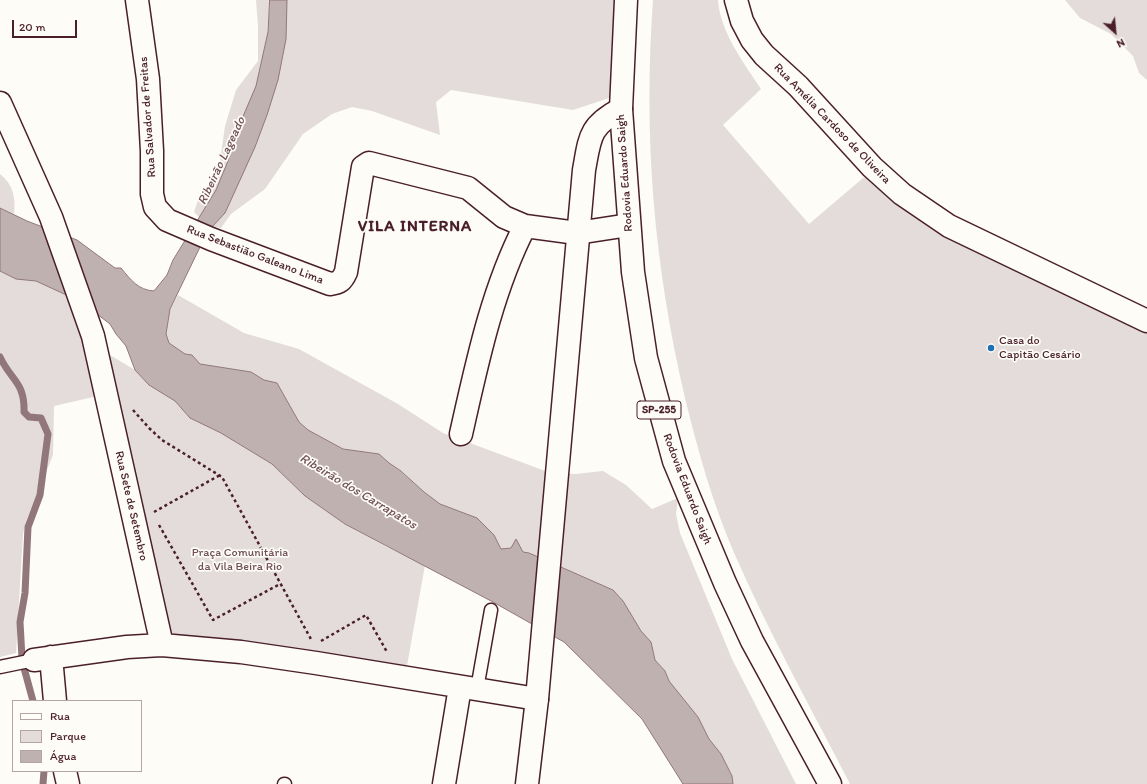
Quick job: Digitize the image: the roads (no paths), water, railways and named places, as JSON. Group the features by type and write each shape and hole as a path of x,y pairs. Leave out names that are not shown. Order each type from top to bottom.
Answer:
{"main road":[{"name":"Rua Salvador de Freitas","path":"137,0 148,79 152,151 152,194 155,207 160,214 167,220 176,224"},
{"name":"Rodovia Eduardo Saigh","path":"626,0 621,109 635,287 646,358 674,460 724,583 752,641 830,784"},
{"name":"Rua Amélia Cardoso de Oliveira","path":"736,0 742,21 752,40 764,56 798,86 872,167 902,194 949,226 1147,321"},
{"name":"Rua Sete de Setembro","path":"0,102 51,217 93,336 162,645"},
{"path":"527,784 537,699 577,233 584,170 591,138 596,126 604,118 621,109"},
{"name":"Rua Sebastião Galeano Lima","path":"176,224 211,239 330,284 337,284 343,280 346,272 364,167 369,163 468,188 504,217 524,226 577,233 629,225"},
{"path":"461,434 476,366 503,274 524,226"},
{"path":"55,700 42,659 127,647 162,645 241,652 537,699"},
{"path":"444,784 468,688"},
{"path":"65,772 68,784"}],"lane":[{"path":"468,688 491,610"},
{"path":"0,667 42,659"}],"water":[{"name":"Ribeirão dos Carrapatos","path":"270,0 287,0 286,39 278,80 255,147 225,213 211,228 201,245 170,309 166,334 169,343 185,354 192,355 200,364 251,372 264,380 277,383 299,422 308,430 343,449 379,454 440,504 477,518 494,535 501,549 511,548 516,539 523,552 529,553 613,590 623,601 641,631 651,642 655,660 665,671 669,681 698,717 709,739 721,754 732,776 733,784 683,784 642,719 564,642 493,602 345,524 305,496 272,464 221,433 190,418 175,401 149,385 135,370 126,346 110,324 93,311 75,299 36,281 16,279 0,271 0,208 27,221 77,240 115,268 121,268 139,286 144,289 154,291 167,275 173,260 216,190 228,161 236,133 256,86 268,32"}],"waterway":[{"path":"0,357 20,388 24,402 24,412 29,417 41,418 48,434 40,495 28,527 25,593 20,622 22,658"},
{"path":"24,668 33,700"},
{"path":"43,784 44,772"}],"place":[{"name":"Casa do Capitão Cesário","path":"991,348"}],"district":[{"name":"VILA INTERNA","path":"415,227"}],"water label":[{"name":"Ribeirão Lageado","path":"222,161"}],"park label":[{"name":"Praça Comunitária da Vila Beira Rio","path":"240,560"}]}
